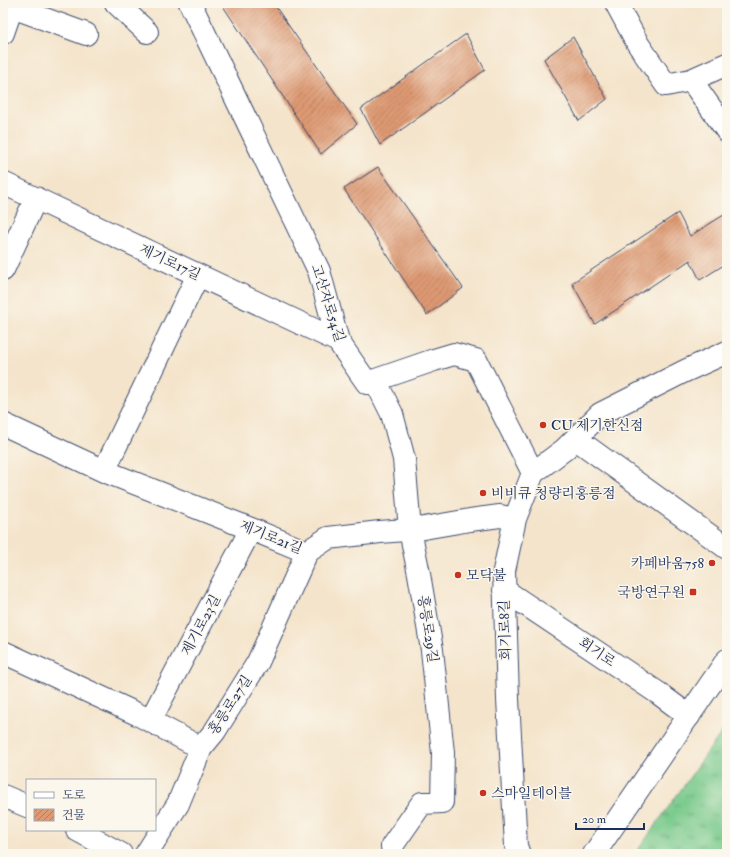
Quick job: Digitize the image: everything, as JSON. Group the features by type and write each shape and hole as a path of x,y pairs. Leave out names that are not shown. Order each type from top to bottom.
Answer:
{"street":[{"path":"116,3 147,32"},
{"name":"고산자로54길","path":"190,3 319,271 338,341 367,383 375,380"},
{"path":"616,3 638,44 666,86 691,80 727,64"},
{"path":"3,33 12,7 86,34"},
{"path":"691,80 727,131"},
{"name":"제기로17길","path":"3,183 338,341"},
{"path":"3,270 36,198"},
{"path":"104,471 198,275"},
{"path":"375,380 454,354 476,360 533,473 566,449 600,414 685,371 727,352"},
{"name":"홍릉로29길","path":"375,380 392,414 404,459 410,530 420,574 432,650 442,753 442,802 422,803 392,846 393,854"},
{"name":"제기로21길","path":"3,424 104,471 307,552 328,538 410,530 500,516 515,519"},
{"path":"576,439 727,548"},
{"name":"회기로8길","path":"519,854 516,846 508,698 504,571 515,519 533,473"},
{"name":"제기로23길","path":"150,721 252,529"},
{"name":"홍릉로27길","path":"146,854 178,804 201,748 215,731 258,662 307,552"},
{"name":"회기로","path":"504,590 658,693 689,716"},
{"path":"3,652 150,721 201,748"},
{"path":"594,854 727,660"},
{"path":"3,796 26,806"},
{"path":"79,831 120,854"}],"green space":[{"path":"727,725 727,854 635,854"}],"building":[{"path":"221,3 273,3 357,124 321,154"},
{"path":"466,34 485,70 380,145 361,109"},
{"path":"573,37 607,99 579,121 544,59"},
{"path":"378,167 463,288 427,315 344,189"},
{"path":"678,213 690,236 727,213 727,263 700,280 690,260 595,324 572,283"}],"place":[{"name":"CU 제기한신점","path":"543,425"},
{"name":"비비큐 청량리홍릉점","path":"483,493"},
{"name":"카페바움758","path":"712,563"},
{"name":"모닥불","path":"458,575"},
{"name":"국방연구원","path":"693,592"},
{"name":"스마일테이블","path":"483,793"}]}
